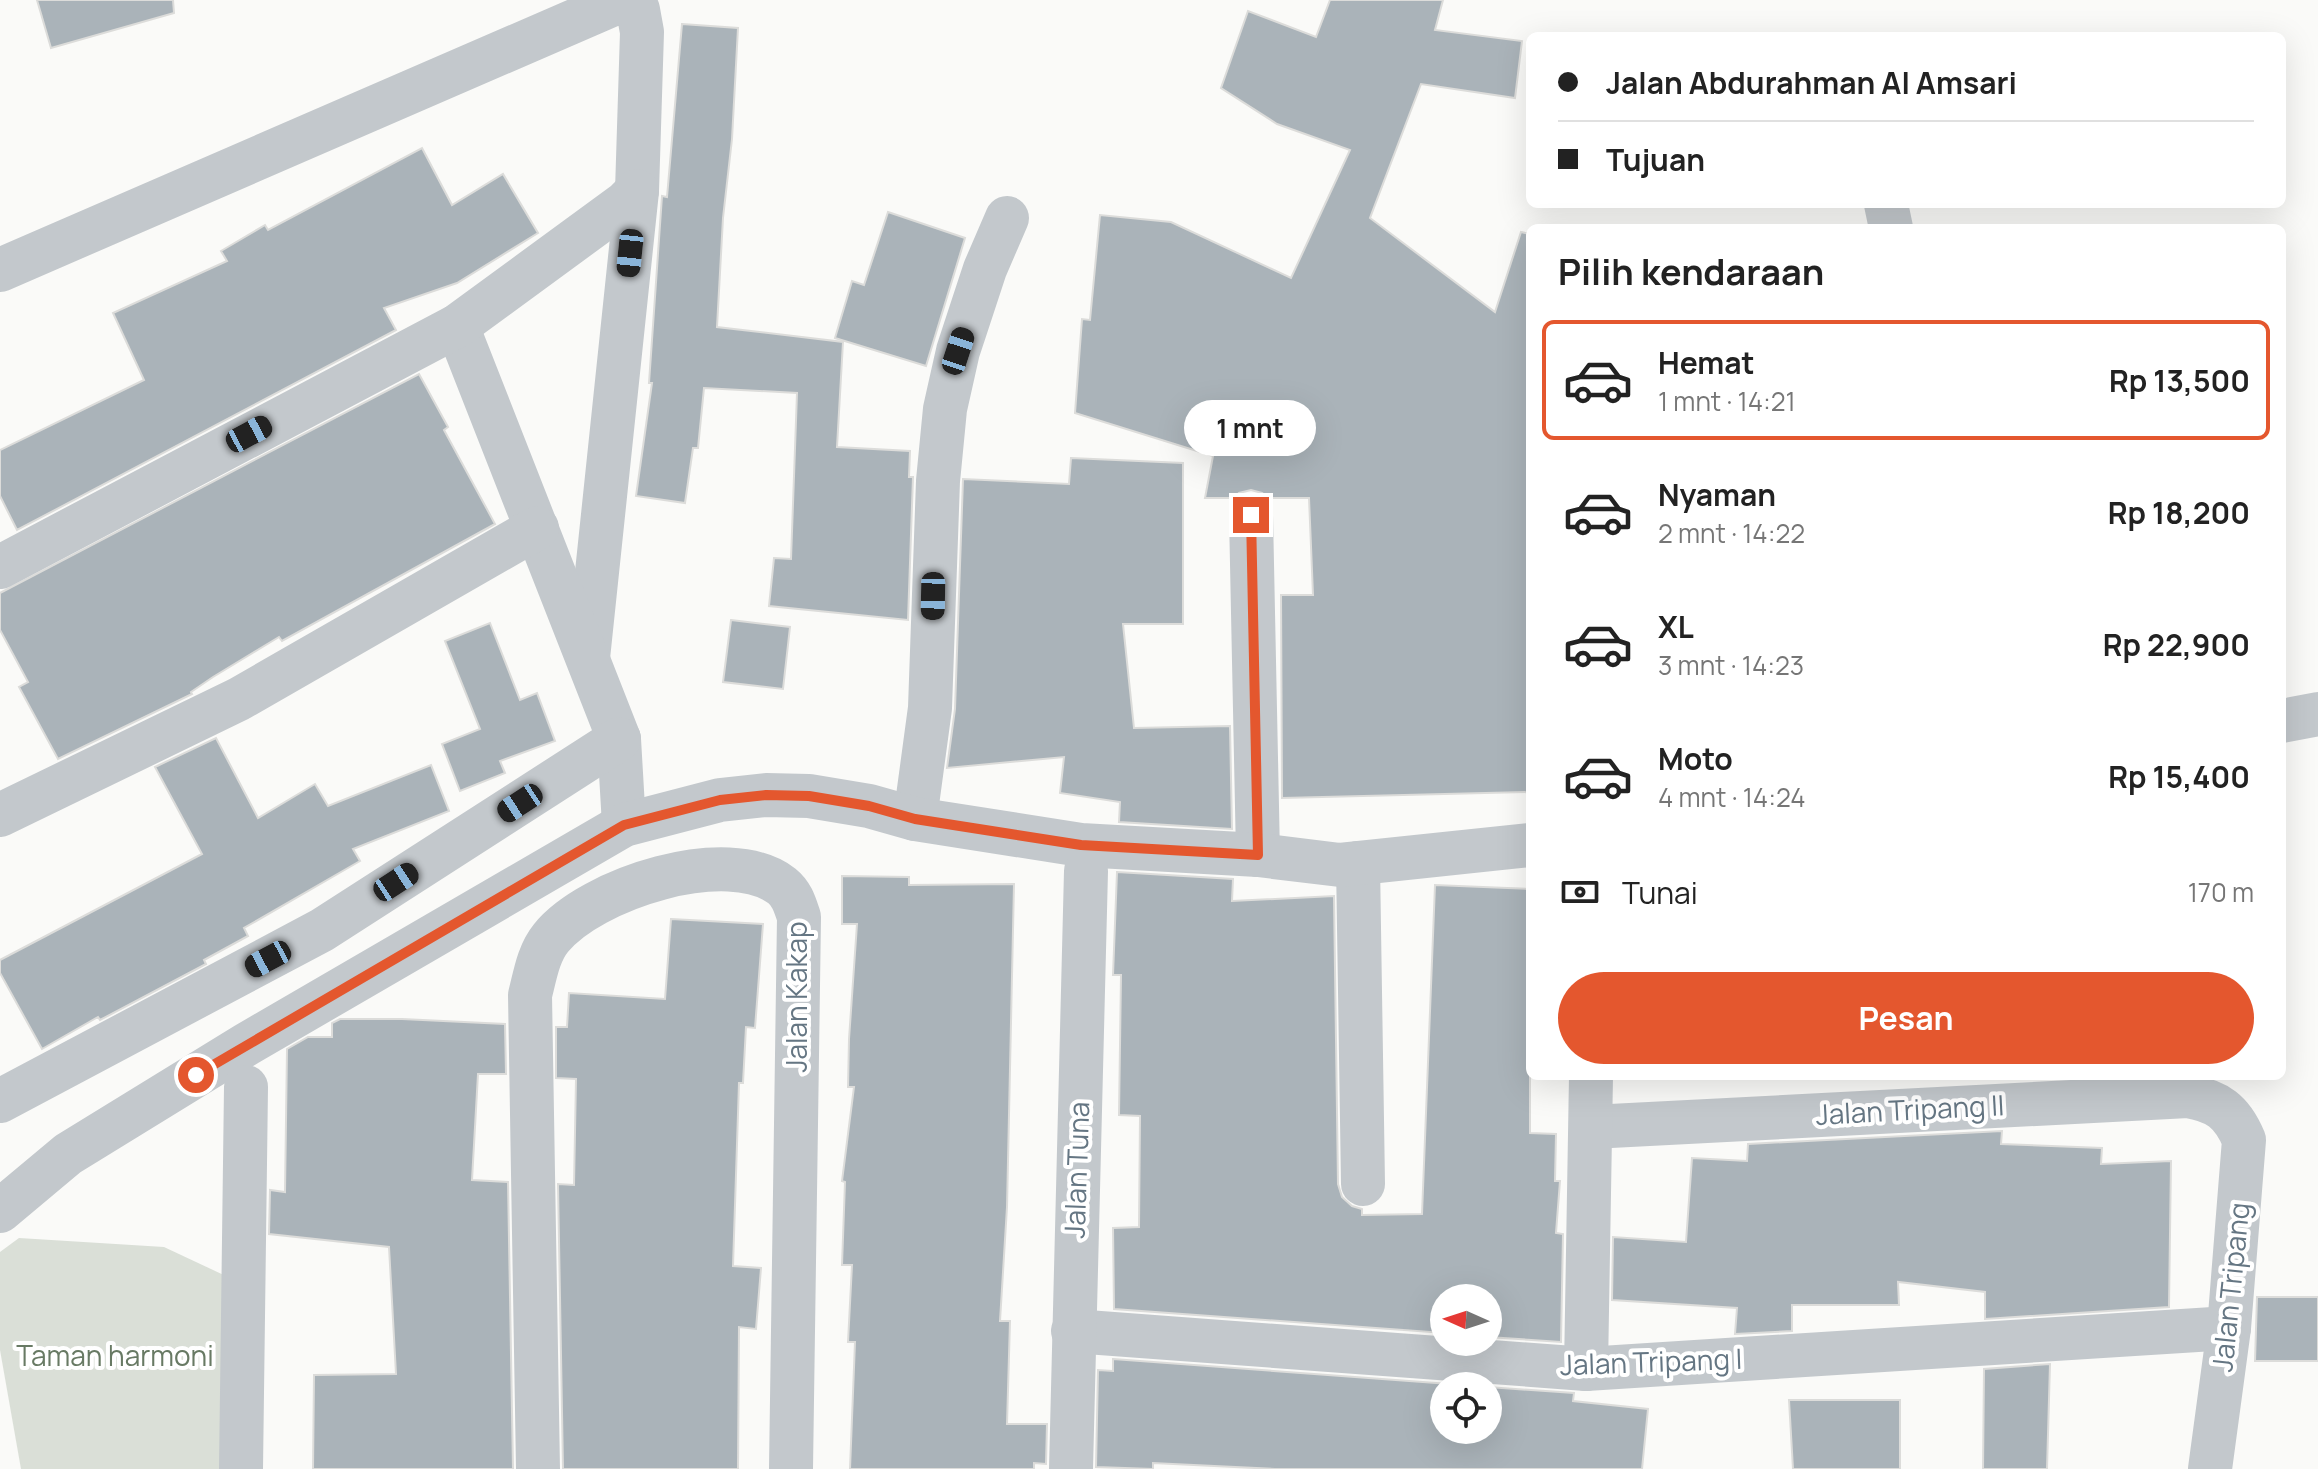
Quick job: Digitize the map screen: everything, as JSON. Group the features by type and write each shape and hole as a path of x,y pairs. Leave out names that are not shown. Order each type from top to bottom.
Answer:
{"street":[{"path":"0,270 618,2 638,10 642,32 637,191 588,658"},
{"path":"0,567 457,326 637,191"},
{"path":"915,819 930,708 934,553 945,409 958,351 985,269 1007,218"},
{"path":"457,326 619,739 624,825"},
{"path":"1251,515 1258,855"},
{"path":"0,815 239,699 537,528"},
{"path":"2286,720 2318,714"},
{"path":"0,1101 322,930 619,739"},
{"path":"0,1211 68,1154 247,1044 624,825 720,800 766,795 809,796 869,806 915,819 1081,845 1258,855 1340,865 1526,845"},
{"path":"1358,863 1363,1184"},
{"name":"Jalan Kakap","path":"538,1469 530,995 537,964 550,939 572,917 607,897 656,877 698,871 759,874 781,885 793,897 799,917 791,1469"},
{"name":"Jalan Tuna","path":"1071,1469 1086,871"},
{"path":"1586,1369 1591,1080"},
{"path":"241,1469 246,1087"},
{"name":"Jalan Tripang II","path":"1591,1127 2188,1096 2212,1100 2225,1111"},
{"name":"Jalan Tripang","path":"2210,1469 2229,1328 2244,1140 2238,1126 2225,1111"},
{"name":"Jalan Tripang I","path":"1073,1331 1586,1369 2229,1328"}],"green space":[{"name":"Taman harmoni","path":"19,1238 164,1247 228,1277 230,1469 21,1469 0,1350 0,1252"}],"building":[{"path":"37,0 173,0 174,13 51,48"},
{"path":"1330,0 1443,0 1435,30 1522,41 1515,98 1421,84 1370,218 1495,312 1521,232 1526,233 1526,792 1282,798 1281,595 1313,595 1309,498 1268,498 1251,490 1234,498 1205,498 1213,456 1075,413 1082,319 1090,320 1100,215 1171,222 1291,278 1350,150 1277,124 1221,88 1248,11 1316,37"},
{"path":"682,24 738,28 717,327 843,342 837,447 910,451 909,477 913,477 908,620 769,606 774,558 791,559 797,393 704,388 698,448 693,448 685,503 636,496 652,383 649,383 662,196 667,197"},
{"path":"422,148 452,205 503,174 538,233 457,283 384,308 396,330 17,530 0,496 0,450 144,380 113,313 227,261 221,251 265,225 268,230"},
{"path":"888,212 965,238 926,366 835,338 852,281 864,285"},
{"path":"419,374 448,427 444,430 495,524 282,641 279,637 213,677 192,694 58,759 19,687 28,682 0,630 0,593"},
{"path":"1071,458 1183,463 1183,624 1123,624 1134,728 1230,726 1232,829 1119,822 1120,802 1060,793 1064,757 947,768 955,709 963,479 1069,484"},
{"path":"731,620 790,627 783,689 723,682"},
{"path":"490,623 520,700 537,693 555,741 500,761 505,773 460,791 442,744 480,729 445,641"},
{"path":"216,738 258,818 315,784 328,806 431,765 449,811 353,849 360,861 244,928 248,936 204,960 206,964 100,1020 98,1017 42,1049 0,973 0,960 202,854 155,767"},
{"path":"1117,872 1233,879 1232,901 1334,896 1338,1184 1342,1197 1352,1206 1362,1209 1362,1215 1422,1214 1435,885 1526,889 1526,1080 1530,1080 1530,1133 1556,1134 1555,1181 1560,1181 1556,1233 1563,1234 1561,1342 1502,1338 1502,1284 1430,1284 1430,1332 1114,1309 1113,1228 1139,1227 1140,1116 1119,1115 1121,975 1113,975"},
{"path":"842,876 909,877 909,885 1014,884 1007,1207 1000,1321 1010,1321 1007,1424 1047,1424 1046,1464 1034,1463 1034,1469 850,1469 855,1342 848,1342 852,1265 842,1265 845,1182 842,1181 854,1087 848,1087 857,924 842,924"},
{"path":"671,919 763,924 755,1028 746,1027 743,1083 739,1083 733,1266 761,1268 756,1329 739,1327 738,1469 563,1469 558,1184 574,1185 576,1079 556,1078 556,1027 567,1027 569,993 665,999"},
{"path":"340,1019 505,1024 506,1074 478,1074 472,1180 508,1182 513,1469 313,1469 314,1375 396,1374 389,1247 269,1234 270,1190 285,1192 287,1049 308,1037 332,1037 332,1023"},
{"path":"2002,1131 2001,1144 2102,1148 2101,1164 2171,1161 2169,1307 1985,1319 1985,1292 1898,1282 1899,1305 1792,1305 1792,1331 1735,1334 1737,1308 1612,1300 1613,1237 1686,1242 1692,1158 1747,1161 1748,1144"},
{"path":"2257,1297 2318,1297 2318,1361 2255,1361"},
{"path":"1113,1359 1430,1383 1430,1444 1502,1444 1502,1388 1574,1393 1573,1401 1648,1409 1642,1469 1275,1469 1153,1463 1153,1469 1096,1467 1098,1370 1113,1371"},
{"path":"2050,1364 2047,1469 1983,1469 1984,1369"},
{"path":"1789,1400 1900,1400 1900,1469 1793,1469"}],"route":[{"path":"196,1075 624,825 720,800 766,795 809,796 869,806 915,819 1081,845 1258,855 1251,515"}]}
